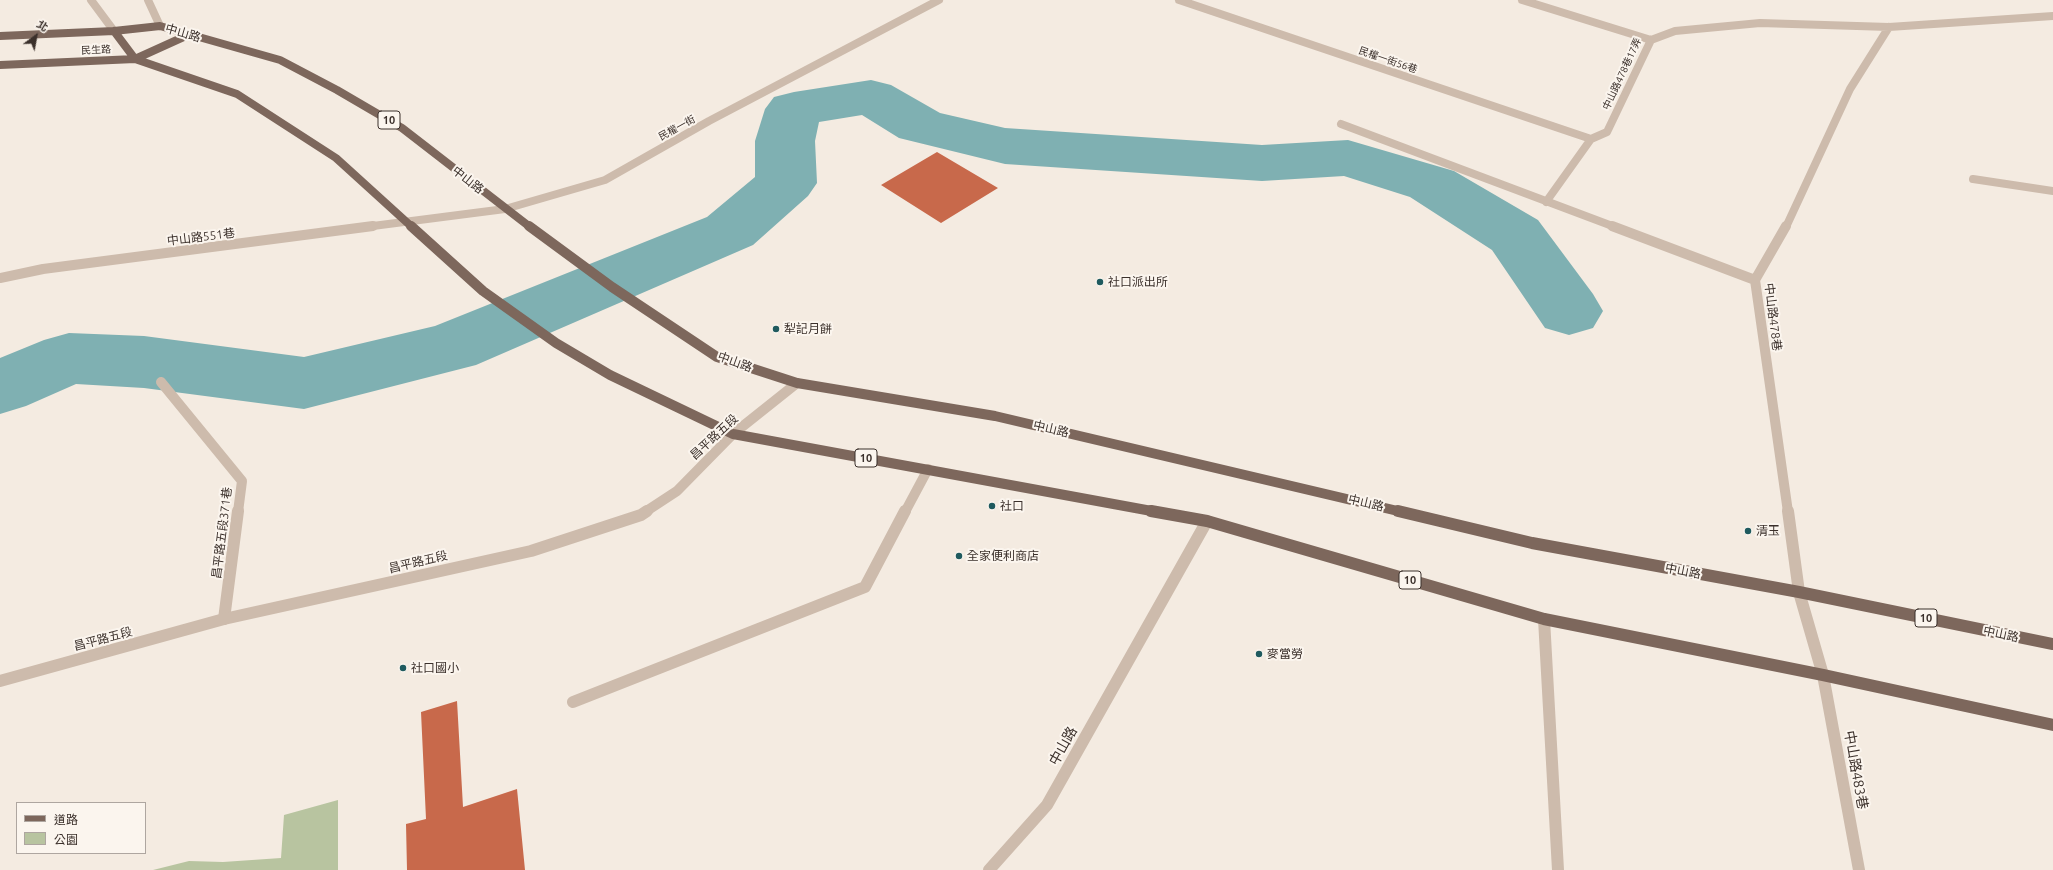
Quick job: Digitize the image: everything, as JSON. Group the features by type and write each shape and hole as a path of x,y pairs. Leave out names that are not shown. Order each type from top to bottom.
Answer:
{"main road":[{"name":"民生路","path":"0,36 160,26"},
{"name":"中山路","path":"160,26 280,60 337,90 402,128 505,208 612,287 717,357 797,383 996,416 1532,543 1799,592 2053,644"},
{"path":"114,30 135,59"},
{"name":"民生路","path":"0,65 135,59 188,35"},
{"name":"10","path":"135,59 236,94 336,158 483,292 556,343 610,375 733,434 1207,522 1544,619 1745,661 1823,675 2053,725"}],"street":[{"path":"91,0 114,30"},
{"name":"中山路","path":"148,0 160,26"},
{"name":"民權一街","path":"406,222 505,208 605,180 710,121 939,0"},
{"name":"民權一街56巷","path":"1179,0 1591,139"},
{"name":"中山路478巷17弄","path":"1522,0 1535,2 1651,40 1607,132 1591,139 1546,202"},
{"path":"1651,40 1675,31 1760,23 1889,27 2053,16"},
{"name":"中山路478巷","path":"1823,675 1799,592 1755,280 1793,215 1850,89 1889,27"},
{"path":"1341,124 1755,280"},
{"path":"1973,179 2053,191"},
{"name":"中山路551巷","path":"0,278 50,268 406,222"},
{"name":"昌平路五段371巷","path":"161,382 242,481 224,619"},
{"name":"昌平路五段","path":"0,681 224,619 531,551 640,515 676,491 733,434 797,383"},
{"path":"573,702 865,587 928,469"},
{"name":"中山路","path":"990,870 1047,805 1207,522"},
{"path":"1544,619 1558,870"},
{"name":"中山路483巷","path":"1823,675 1859,870"}],"green space":[{"path":"338,800 338,870 153,870 189,861 223,862 281,858 284,815"}],"building":[{"path":"937,152 998,188 941,223 881,185"},
{"path":"457,701 463,807 517,789 525,870 407,870 406,824 426,819 421,712"}],"waterway":[{"path":"0,387 69,358 144,362 304,383 451,347 730,231 786,183 785,141 794,109 871,97 920,126 1005,146 1262,163 1348,158 1432,184 1515,235 1569,311"}],"place":[{"name":"社口派出所","path":"1100,282"},
{"name":"犁記月餅","path":"776,329"},
{"name":"社口","path":"992,506"},
{"name":"清玉","path":"1748,531"},
{"name":"全家便利商店","path":"959,556"},
{"name":"麥當勞","path":"1259,654"},
{"name":"社口國小","path":"403,668"}]}
